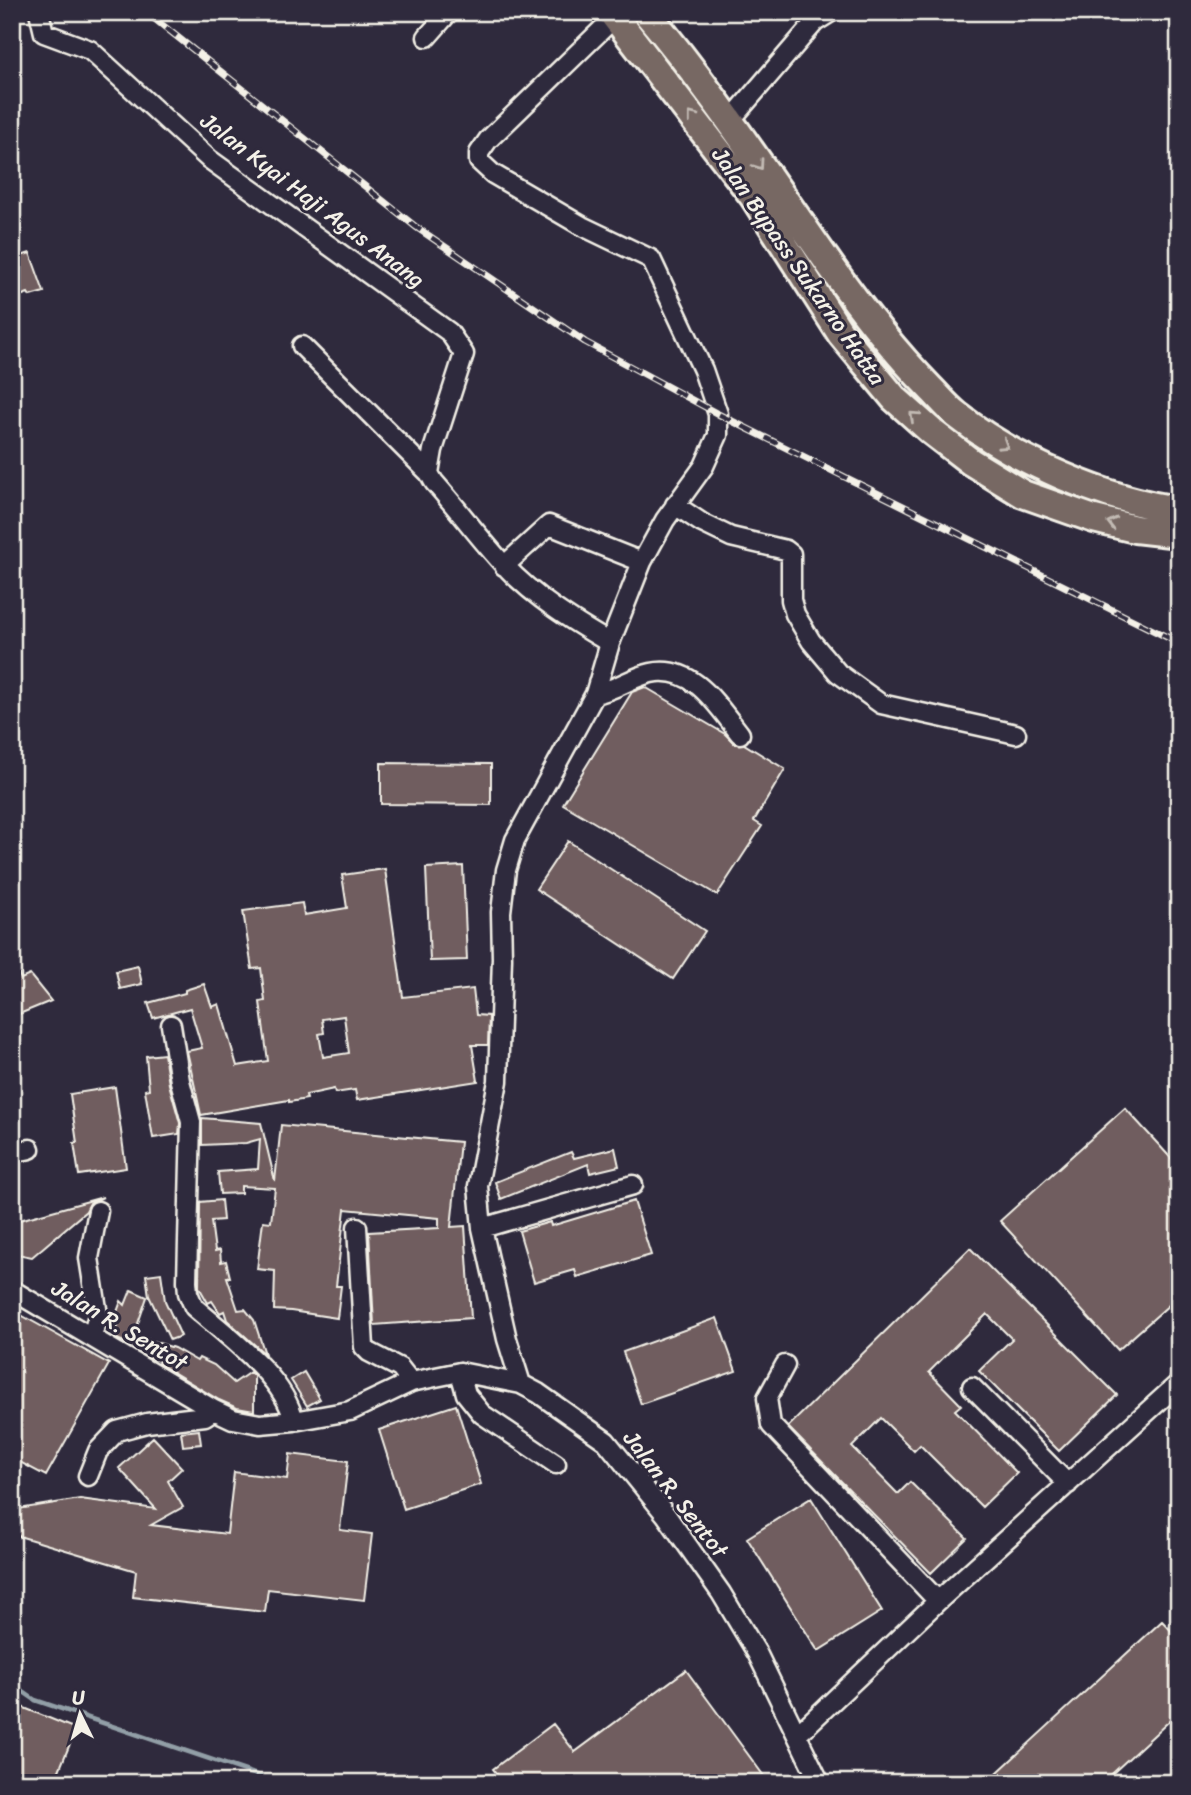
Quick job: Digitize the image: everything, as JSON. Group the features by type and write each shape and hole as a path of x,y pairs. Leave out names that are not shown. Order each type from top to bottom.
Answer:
{"highway":[{"name":"Jalan Bypass Sukarno Hatta","path":"646,12 683,56 861,308 899,357 956,414 1019,455 1096,490 1124,500 1179,510"},
{"name":"Jalan Bypass Sukarno Hatta","path":"615,13 753,196 841,334 894,398 971,462 1023,494 1094,519 1135,529 1179,534"}],"street":[{"name":"Jalan Kyai Haji Agus Anang","path":"39,12 44,33 90,50 209,159 449,332 464,354 432,450 429,473"},
{"path":"428,37 449,12"},
{"path":"729,122 815,22 831,12"},
{"path":"521,1384 507,1339 482,1228 478,1186 498,1082 502,958 500,912 506,870 515,840 595,694 610,643 642,562 675,505 704,466 718,435 718,414 703,370 651,259 582,226 493,174 479,161 479,153 488,140 615,13"},
{"path":"302,346 429,473 505,566 561,615 610,643"},
{"path":"675,505 702,523 731,537 786,550 791,554 791,600 800,623 811,641 838,673 881,704 1016,734"},
{"path":"505,566 549,525 642,562"},
{"path":"595,694 612,691 650,673 675,672 702,686 740,734"},
{"path":"171,1025 180,1081 191,1122 186,1265 188,1293 194,1307 262,1368 291,1409 294,1421"},
{"path":"12,1153 30,1149"},
{"path":"482,1228 633,1185"},
{"path":"92,1337 98,1315 89,1258 97,1211"},
{"path":"357,1227 364,1347 400,1368 411,1382"},
{"name":"Jalan R. Sentot","path":"12,1290 214,1410 233,1419 260,1424 350,1411 411,1382 460,1372 521,1384 606,1441 666,1515 720,1593 757,1653 820,1783"},
{"path":"785,1366 766,1398 771,1425 938,1601"},
{"path":"460,1372 466,1394 482,1413 556,1464"},
{"path":"972,1387 1068,1484"},
{"path":"797,1735 938,1601 1068,1484 1175,1393"},
{"path":"88,1476 97,1451 117,1431 147,1423 205,1416 214,1410"}],"building":[{"path":"30,253 44,292 30,296 28,293 12,299 12,259"},
{"path":"645,687 725,734 735,744 744,744 785,769 754,821 762,826 717,895 563,804 632,692"},
{"path":"381,763 491,764 491,805 381,804"},
{"path":"568,841 705,931 673,979 536,889"},
{"path":"463,866 467,960 430,961 426,868"},
{"path":"385,869 403,997 473,989 476,1015 489,1016 488,1045 472,1045 478,1081 357,1100 355,1090 335,1093 334,1089 306,1095 307,1099 201,1115 187,1051 202,1048 190,1008 153,1018 148,1003 185,993 185,990 204,984 212,1007 219,1004 237,1066 268,1061 260,1002 265,1001 261,968 252,969 243,911 302,903 304,915 347,908 342,875","holes":["344,1016 349,1053 323,1057 319,1034 324,1033 322,1019"]},
{"path":"12,959 21,979 30,975 51,1001 12,1017"},
{"path":"138,966 142,984 120,989 116,971"},
{"path":"164,1054 180,1123 179,1134 153,1138 145,1090 149,1089 146,1056"},
{"path":"115,1087 126,1168 79,1175 70,1094"},
{"path":"1125,1108 1179,1167 1179,1296 1118,1350 1000,1221"},
{"path":"202,1118 261,1123 275,1181 281,1125 460,1142 451,1227 465,1226 471,1318 374,1325 369,1232 439,1228 439,1218 345,1209 336,1286 341,1286 337,1318 274,1310 275,1271 257,1269 263,1221 271,1222 275,1188 241,1186 241,1193 220,1194 218,1172 258,1169 260,1139 246,1143 202,1145"},
{"path":"615,1148 619,1166 590,1173 588,1164 501,1199 495,1182 571,1152 574,1158"},
{"path":"103,1197 90,1203 86,1211 32,1257 12,1253 12,1222"},
{"path":"221,1200 223,1220 211,1221 215,1251 220,1250 221,1262 226,1261 230,1277 227,1277 238,1310 245,1309 254,1320 265,1354 227,1320 224,1311 220,1313 212,1301 208,1303 199,1287 200,1202"},
{"path":"634,1201 651,1255 577,1277 575,1270 534,1282 519,1231 550,1222 551,1226"},
{"path":"970,1248 1117,1395 1059,1451 979,1371 1012,1339 987,1314 929,1372 961,1405 955,1410 1017,1473 982,1507 920,1445 914,1451 881,1418 852,1447 898,1494 910,1482 967,1538 931,1573 788,1427"},
{"path":"161,1273 165,1301 181,1336 170,1340 149,1296 146,1275"},
{"path":"131,1290 147,1297 134,1335 174,1348 197,1361 199,1358 214,1365 234,1383 250,1372 254,1376 254,1411 237,1408 219,1400 158,1363 159,1361 147,1357 148,1353 113,1337 118,1324 113,1323 121,1301 125,1305"},
{"path":"12,1310 109,1364 46,1476 12,1458"},
{"path":"717,1318 736,1371 641,1404 623,1352"},
{"path":"304,1372 320,1399 307,1406 291,1380"},
{"path":"456,1405 481,1484 404,1509 379,1430"},
{"path":"199,1430 201,1444 183,1446 181,1432"},
{"path":"153,1437 182,1468 168,1481 183,1507 151,1525 227,1534 234,1472 287,1479 290,1454 348,1461 340,1530 372,1534 364,1600 268,1589 265,1612 133,1597 136,1571 12,1534 12,1510 80,1499 156,1509 119,1468"},
{"path":"811,1498 882,1611 818,1651 747,1538"},
{"path":"1162,1621 1179,1639 1179,1712 1102,1783 986,1783"},
{"path":"686,1670 769,1783 504,1783 493,1769 553,1724 575,1752"},
{"path":"12,1703 76,1729 54,1783 12,1783"}],"waterway":[{"path":"12,1684 35,1700 260,1776 272,1783"}],"railway":[{"path":"146,12 416,227 585,342 718,414 1179,643"}]}
